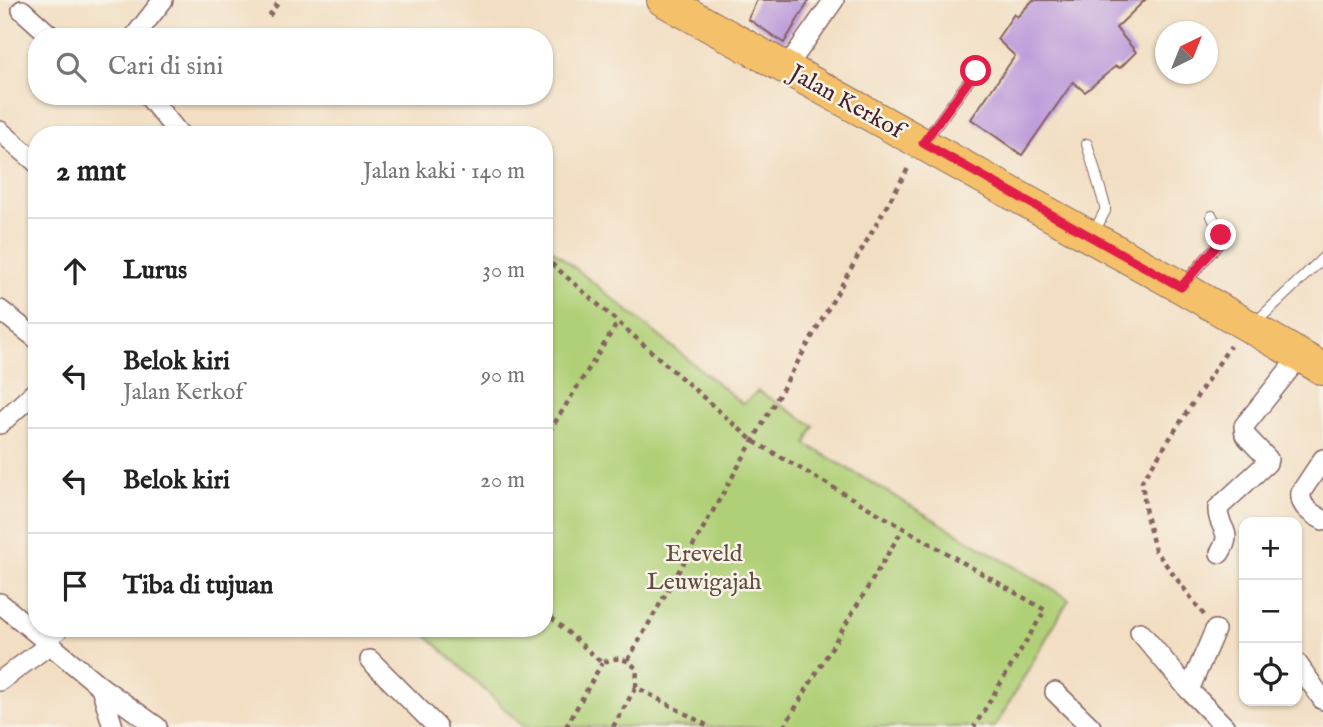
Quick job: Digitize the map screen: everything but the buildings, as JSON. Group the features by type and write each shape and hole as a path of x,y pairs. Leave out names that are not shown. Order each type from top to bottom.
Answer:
{"main road":[{"name":"Jalan Kerkof","path":"663,0 1311,362"}],"street":[{"path":"141,28 163,0"},
{"path":"786,68 834,0"},
{"path":"22,10 42,28"},
{"path":"155,105 173,126"},
{"path":"0,131 28,155"},
{"path":"0,310 28,332"},
{"path":"1220,553 1227,537 1217,513 1218,508 1267,463 1268,458 1245,435 1244,426 1311,362"},
{"path":"0,424 28,398"},
{"path":"1323,458 1301,492 1300,498 1309,512 1323,520"},
{"path":"0,603 28,627"},
{"path":"1189,690 1214,630"},
{"path":"1140,632 1189,690 1225,727"},
{"path":"40,637 101,687 158,727"},
{"path":"0,681 49,645"},
{"path":"370,660 437,727"},
{"path":"1302,670 1323,700"},
{"path":"101,687 113,727"},
{"path":"1055,692 1091,727"}],"lane":[{"path":"923,143 976,71"},
{"path":"1087,144 1105,206 1091,237"},
{"path":"1181,287 1220,242 1219,229 1212,216"},
{"path":"1247,326 1323,258"},
{"path":"49,645 57,637"}],"path":[{"path":"269,16 280,0"},
{"path":"628,660 923,143"},
{"path":"553,265 753,441 1045,610 974,727"},
{"path":"553,426 618,322"},
{"path":"1214,630 1155,550 1146,515 1142,481 1247,326"},
{"path":"784,727 904,527"},
{"path":"553,619 602,663"},
{"path":"566,727 602,663 614,657 628,660 637,669 636,687 613,727"},
{"path":"636,687 710,727"}],"green space":[{"name":"Ereveld Leuwigajah","path":"553,250 743,404 758,391 814,426 806,444 1069,599 995,727 524,727 429,637 553,637"}],"route":[{"path":"976,71 923,143 1181,287 1220,242 1221,235"}]}
